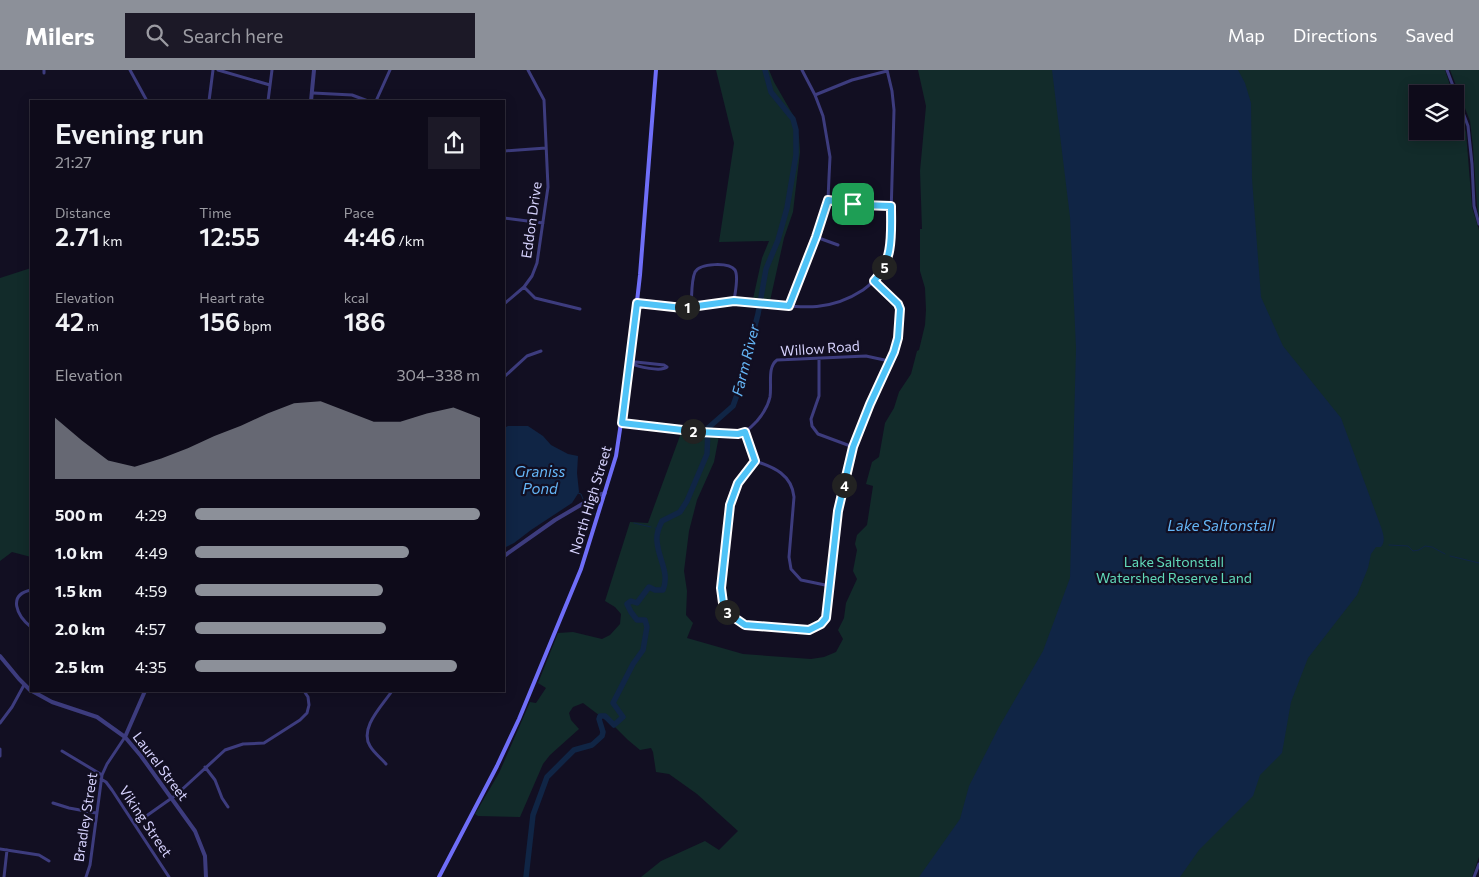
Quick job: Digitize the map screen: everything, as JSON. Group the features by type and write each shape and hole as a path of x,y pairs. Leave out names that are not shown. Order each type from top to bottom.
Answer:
{"main road":[{"name":"North High Street","path":"439,877 497,766 519,719 581,569 616,456 637,303 656,70"}],"street":[{"path":"130,70 146,100"},
{"path":"209,100 213,70"},
{"path":"218,70 270,85"},
{"path":"268,100 272,70"},
{"path":"312,100 314,70"},
{"path":"376,100 390,70"},
{"name":"Eddon Drive","path":"505,301 524,288 532,276 537,263 548,187 544,100 528,70"},
{"path":"789,306 816,237 828,200 830,157 828,140 823,116 802,70"},
{"path":"637,303 691,307 734,301 817,307 841,301 860,292 874,281 883,270 888,257 894,110 887,70 852,80 815,95"},
{"path":"1447,70 1468,126 1474,206 1479,224"},
{"path":"313,93 352,95 365,100"},
{"path":"505,151 546,148"},
{"path":"828,200 861,205 891,206"},
{"path":"505,218 543,223"},
{"path":"816,237 838,245"},
{"path":"691,307 695,272 700,267 706,265 723,265 734,269 736,277 734,301"},
{"path":"755,461 738,483 730,505 721,588 722,599 726,609 734,619 745,625 809,630 821,624 826,618 838,511 853,447 898,338 900,309 898,304 874,281"},
{"path":"524,288 535,298 580,309"},
{"path":"505,376 527,356 541,351"},
{"name":"Willow Road","path":"745,432 761,416 768,404 772,366 775,361 780,359 866,356 889,361"},
{"path":"820,358 819,396 811,419 812,426 818,434 853,447"},
{"path":"630,363 664,365 667,367 663,370 636,366 630,363"},
{"path":"622,423 700,432 745,432 755,461 780,471 793,488 794,497 789,557 793,572 805,581 830,586"},
{"path":"505,555 555,520 596,496 605,493"},
{"path":"30,590 21,593 16,605 21,616 30,626"},
{"name":"Laurel Street","path":"0,656 24,685 30,689"},
{"path":"0,724 24,685"},
{"path":"125,737 145,692"},
{"path":"135,824 172,798 221,753 231,747 243,744 264,743 300,720 306,713 309,705 308,697 305,692"},
{"path":"386,764 371,747 368,741 367,730 391,692"},
{"name":"Laurel Street","path":"36,693 91,714 107,723 125,737 172,798 200,839 205,856 206,877"},
{"name":"Bradley Street","path":"86,877 90,865 101,777 106,764 125,737"},
{"path":"0,749 0,756"},
{"name":"Viking Street","path":"62,751 106,782 169,877"},
{"path":"205,767 215,780 222,798 228,807"},
{"path":"53,803 96,813"},
{"path":"0,849 39,855 49,861"},
{"path":"4,877 7,850"},
{"path":"1474,877 1479,864"}],"green space":[{"path":"716,70 769,70 793,115 799,137 800,152 793,212 784,238 770,301 753,299 762,258 769,241 719,242 734,143"},
{"name":"Lake Saltonstall Watershed Reserve Land","path":"918,70 1445,70 1450,85 1409,85 1409,140 1464,140 1464,126 1472,207 1479,230 1479,857 1472,877 641,877 661,861 705,841 719,850 738,831 697,794 669,774 656,772 651,748 640,750 616,728 583,703 573,707 569,713 571,720 579,729 550,755 543,764 520,817 478,816 475,814 499,773 530,702 536,703 546,688 538,683 558,633 573,632 602,639 610,635 620,624 621,614 615,607 605,601 630,522 648,523 681,433 719,436 714,462 697,500 689,531 684,571 687,591 686,615 693,623 687,638 743,654 811,659 824,657 836,652 843,639 838,630 844,618 846,603 857,579 853,571 857,550 855,544 857,535 867,525 873,486 866,484 872,462 879,457 885,423 894,408 899,392 911,374 925,325 925,288 920,271 920,229 922,229 920,171 926,106"},
{"path":"1450,70 1479,70 1479,218 1470,121 1464,106 1464,85 1456,85"},
{"path":"30,268 30,557 12,552 0,561 0,278"}],"water":[{"name":"Lake Saltonstall","path":"1052,70 1238,70 1245,83 1251,103 1252,179 1261,297 1283,346 1341,418 1384,537 1381,547 1376,547 1371,554 1368,568 1357,595 1308,658 1291,702 1282,753 1260,775 1253,796 1199,850 1180,877 919,877 960,819 969,786 999,727 1043,651 1070,578 1076,348 1070,217"},
{"name":"Graniss Pond","path":"528,426 543,436 551,445 568,454 578,456 579,492 572,503 505,548 505,428"}],"waterway":[{"name":"Farm River","path":"526,877 533,815 547,777 574,750 592,745 602,736 600,716 605,716 614,725 623,717 613,703 633,664 643,650 647,627 645,620 637,620 627,604 631,601 637,603 649,587 655,590 663,590 665,577 658,548 657,536 659,528 662,521 680,512 687,501 707,454 708,428 733,406 738,392 758,314 766,269 778,240 787,208 796,155 796,130 793,119 771,92 765,70"},
{"path":"578,493 581,494 583,499"},
{"path":"585,507 588,512 595,514"},
{"path":"634,523 651,527"},
{"path":"1389,545 1408,546 1413,551 1425,546 1432,547 1445,554"},
{"path":"1450,556 1479,563"}],"route":[{"path":"828,200 853,204 891,206 890,250 883,270 874,281 898,304 901,319 894,352 853,447 838,511 828,614 821,624 809,630 745,625 729,614 723,603 721,588 730,505 738,483 755,461 752,451 745,432 738,434 700,432 622,423 637,303 683,308 734,301 789,306 816,237 828,200"}]}
